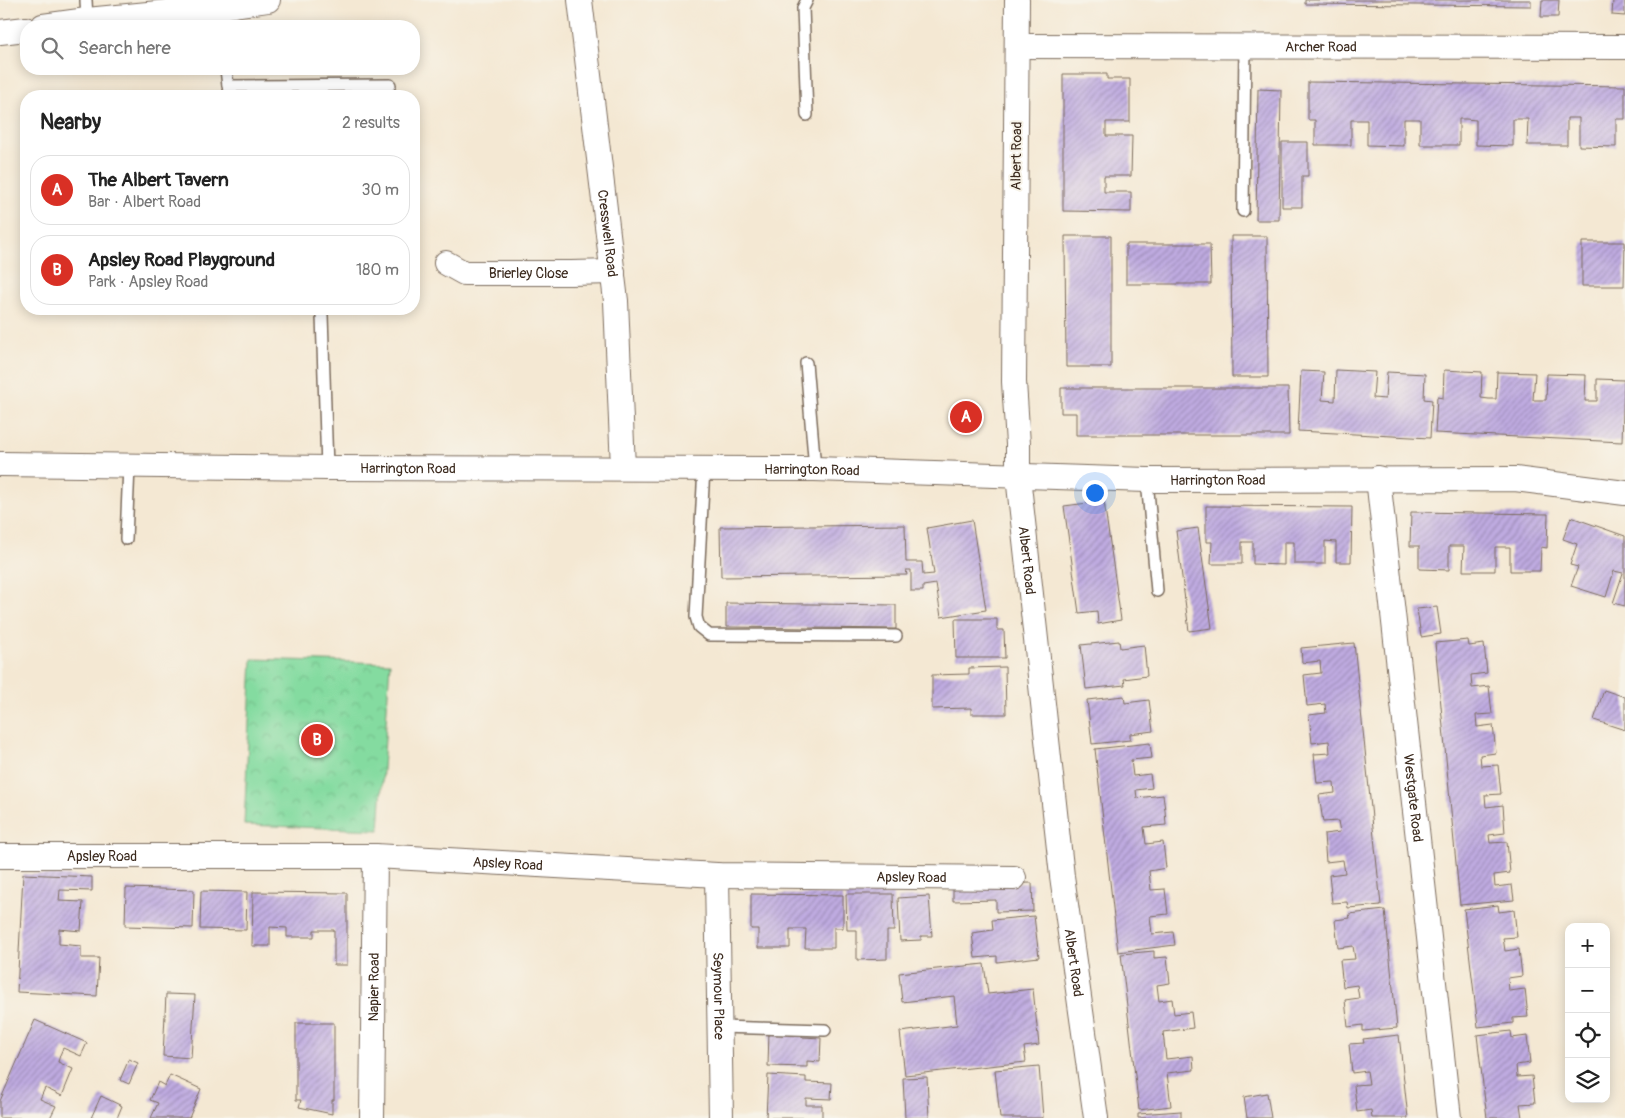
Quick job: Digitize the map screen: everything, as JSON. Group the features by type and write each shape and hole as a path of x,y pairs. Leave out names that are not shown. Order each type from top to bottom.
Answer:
{"street":[{"path":"59,20 86,10 220,17 268,0"},
{"name":"Cresswell Road","path":"580,0 613,272 618,338 623,468"},
{"name":"Albert Road","path":"1017,0 1014,382 1018,476 1062,876 1096,1118"},
{"path":"0,32 20,30"},
{"name":"Archer Road","path":"1017,46 1625,47"},
{"name":"Brierley Close","path":"446,263 464,273 613,272"},
{"name":"Harrington Road","path":"0,464 327,468 815,469 1147,480 1515,479 1625,493"},
{"name":"Westgate Road","path":"1378,478 1448,1118"},
{"name":"Apsley Road","path":"0,856 375,856 718,875 1014,878"},
{"name":"Napier Road","path":"372,1118 375,856"},
{"name":"Seymour Place","path":"718,875 721,1118"}],"lane":[{"path":"807,0 803,8 807,115"},
{"path":"1242,211 1245,47"},
{"path":"227,75 228,86 390,86"},
{"path":"322,315 327,468"},
{"path":"806,363 815,469"},
{"path":"126,539 128,466"},
{"path":"704,468 696,617 699,627 709,635 896,636"},
{"path":"1147,480 1157,591"},
{"path":"720,1027 825,1030"}],"green space":[{"path":"252,659 390,663 379,830 244,825"}],"building":[{"path":"1305,0 1531,0 1531,6 1305,4"},
{"path":"1542,0 1559,0 1558,17 1541,17"},
{"path":"1613,0 1625,0 1625,16 1612,15"},
{"path":"1063,74 1107,74 1107,79 1130,79 1130,122 1106,122 1106,136 1132,136 1131,176 1104,176 1104,192 1131,192 1131,212 1063,211"},
{"path":"1308,82 1625,86 1625,119 1616,119 1616,147 1579,146 1579,118 1567,118 1567,145 1527,145 1528,119 1513,119 1513,146 1476,145 1476,120 1459,119 1459,145 1420,145 1420,119 1404,119 1404,146 1367,145 1367,120 1351,120 1351,145 1315,145 1315,120 1308,120"},
{"path":"1258,89 1281,90 1279,220 1256,220"},
{"path":"1282,142 1308,142 1308,176 1302,176 1302,207 1282,207"},
{"path":"1065,236 1111,236 1111,367 1066,367"},
{"path":"1231,236 1267,236 1268,377 1232,377"},
{"path":"1582,242 1625,242 1624,286 1582,286"},
{"path":"1126,244 1210,244 1211,284 1126,284"},
{"path":"1336,370 1375,372 1373,398 1385,399 1387,372 1425,374 1424,399 1432,400 1430,438 1298,431 1301,371 1324,372 1322,400 1335,401"},
{"path":"1444,370 1482,372 1481,398 1489,399 1496,399 1497,372 1535,373 1533,400 1546,400 1547,374 1586,375 1585,401 1597,401 1597,379 1624,380 1622,442 1435,433 1437,397 1443,398"},
{"path":"1061,388 1288,388 1289,435 1076,435 1076,413 1061,413"},
{"path":"1104,501 1121,620 1098,624 1097,611 1079,613 1064,506"},
{"path":"1206,506 1352,507 1351,562 1336,562 1336,542 1325,541 1325,564 1294,564 1294,542 1284,542 1284,565 1253,564 1253,542 1242,542 1242,564 1211,564 1212,542 1206,542"},
{"path":"1411,512 1548,514 1547,548 1541,547 1540,571 1510,571 1510,547 1495,547 1495,571 1463,571 1464,546 1449,546 1449,570 1419,569 1419,546 1410,546"},
{"path":"1571,517 1625,536 1625,606 1613,603 1623,573 1614,571 1606,597 1571,586 1578,567 1570,565 1577,544 1563,539"},
{"path":"972,520 986,610 941,617 936,584 923,586 923,591 911,591 911,570 906,570 907,575 721,577 720,527 905,525 906,562 922,562 923,575 934,574 927,528"},
{"path":"1198,528 1212,628 1189,631 1176,531"},
{"path":"726,603 896,605 896,629 726,627"},
{"path":"1437,607 1441,634 1421,637 1417,609"},
{"path":"955,619 997,619 997,630 1004,630 1005,658 956,658"},
{"path":"1468,640 1469,646 1484,644 1487,673 1471,675 1472,688 1489,686 1492,714 1476,715 1477,727 1493,725 1496,753 1480,755 1481,766 1498,765 1501,794 1485,795 1486,807 1503,805 1505,833 1489,835 1490,843 1507,842 1510,873 1494,875 1495,887 1512,885 1514,900 1460,905 1435,643"},
{"path":"1119,641 1120,648 1144,645 1147,676 1124,679 1125,685 1086,689 1081,645"},
{"path":"1354,643 1381,905 1348,908 1347,902 1332,903 1329,875 1345,873 1343,860 1326,862 1324,834 1340,832 1338,821 1323,822 1319,795 1335,793 1334,782 1317,783 1314,754 1330,753 1329,741 1312,743 1309,715 1326,713 1325,704 1307,706 1304,675 1321,673 1320,661 1302,663 1301,648"},
{"path":"1005,667 1006,714 971,714 971,708 932,709 932,675 969,674 969,668"},
{"path":"1604,690 1625,697 1625,730 1594,720"},
{"path":"1124,696 1125,703 1149,700 1153,731 1130,734 1130,740 1092,744 1087,700"},
{"path":"1150,743 1152,758 1131,760 1133,776 1150,774 1152,788 1136,790 1137,798 1163,795 1165,810 1166,825 1144,827 1146,844 1163,842 1166,868 1149,871 1151,890 1165,889 1168,914 1150,916 1152,934 1173,932 1175,945 1118,952 1095,749"},
{"path":"23,874 92,877 92,891 60,890 59,901 83,902 81,931 59,929 59,944 81,946 81,958 99,958 97,996 17,992"},
{"path":"1032,883 1033,911 996,912 996,900 953,901 953,885"},
{"path":"126,888 194,890 193,928 125,926"},
{"path":"201,891 247,892 246,930 200,929"},
{"path":"253,892 347,893 347,965 334,965 334,930 314,930 314,937 287,937 287,928 270,927 270,946 252,946"},
{"path":"751,894 843,895 843,928 834,928 834,948 805,948 806,929 790,929 790,948 758,948 758,929 751,929"},
{"path":"846,894 893,894 894,931 887,931 887,959 857,960 857,930 847,930"},
{"path":"929,896 932,936 921,936 921,940 900,941 898,898"},
{"path":"1498,905 1499,912 1514,910 1517,937 1503,938 1505,951 1519,949 1522,976 1508,978 1509,991 1525,989 1528,1017 1513,1018 1513,1023 1478,1027 1464,909"},
{"path":"1385,910 1397,1028 1363,1031 1363,1025 1348,1027 1345,1000 1359,998 1357,985 1343,987 1340,960 1355,959 1353,946 1338,948 1335,920 1350,918 1349,914"},
{"path":"1034,916 1039,957 997,962 997,956 975,958 972,933 993,930 992,920"},
{"path":"1154,951 1154,958 1167,957 1170,983 1157,985 1159,1001 1172,999 1174,1014 1191,1012 1193,1028 1163,1032 1166,1059 1193,1056 1194,1070 1167,1073 1171,1106 1139,1110 1121,954"},
{"path":"984,964 988,994 1033,989 1039,1045 1024,1047 1026,1062 905,1075 900,1032 957,1025 954,996 902,1002 899,973"},
{"path":"166,994 195,995 191,1058 163,1056"},
{"path":"35,1020 87,1043 81,1056 63,1048 58,1062 73,1069 62,1096 45,1088 40,1099 56,1106 50,1118 0,1118 0,1101"},
{"path":"296,1023 334,1023 334,1100 332,1100 332,1114 299,1107 301,1100 296,1100"},
{"path":"769,1031 803,1032 802,1037 821,1038 820,1062 807,1061 807,1067 768,1066"},
{"path":"1511,1031 1512,1038 1527,1036 1530,1063 1516,1065 1517,1077 1532,1076 1535,1103 1520,1104 1522,1118 1487,1118 1477,1035"},
{"path":"1399,1035 1408,1118 1372,1118 1371,1110 1357,1112 1354,1085 1369,1084 1367,1071 1352,1073 1349,1044 1364,1043 1363,1039"},
{"path":"129,1059 138,1063 129,1084 120,1080"},
{"path":"1039,1066 1043,1118 1000,1118 995,1070"},
{"path":"170,1075 201,1089 189,1118 151,1118 158,1103 150,1100 158,1082 165,1086"},
{"path":"768,1075 806,1077 806,1082 832,1083 831,1099 806,1098 806,1105 822,1105 822,1118 766,1118"},
{"path":"927,1077 929,1118 905,1118 903,1078"},
{"path":"1267,1093 1271,1118 1247,1118 1244,1097"},
{"path":"101,1096 122,1106 117,1118 91,1118"},
{"path":"1181,1111 1181,1118 1138,1118 1138,1114"}],"place":[{"name":"The Albert Tavern","path":"966,417"},
{"name":"Apsley Road Playground","path":"317,740"}]}
